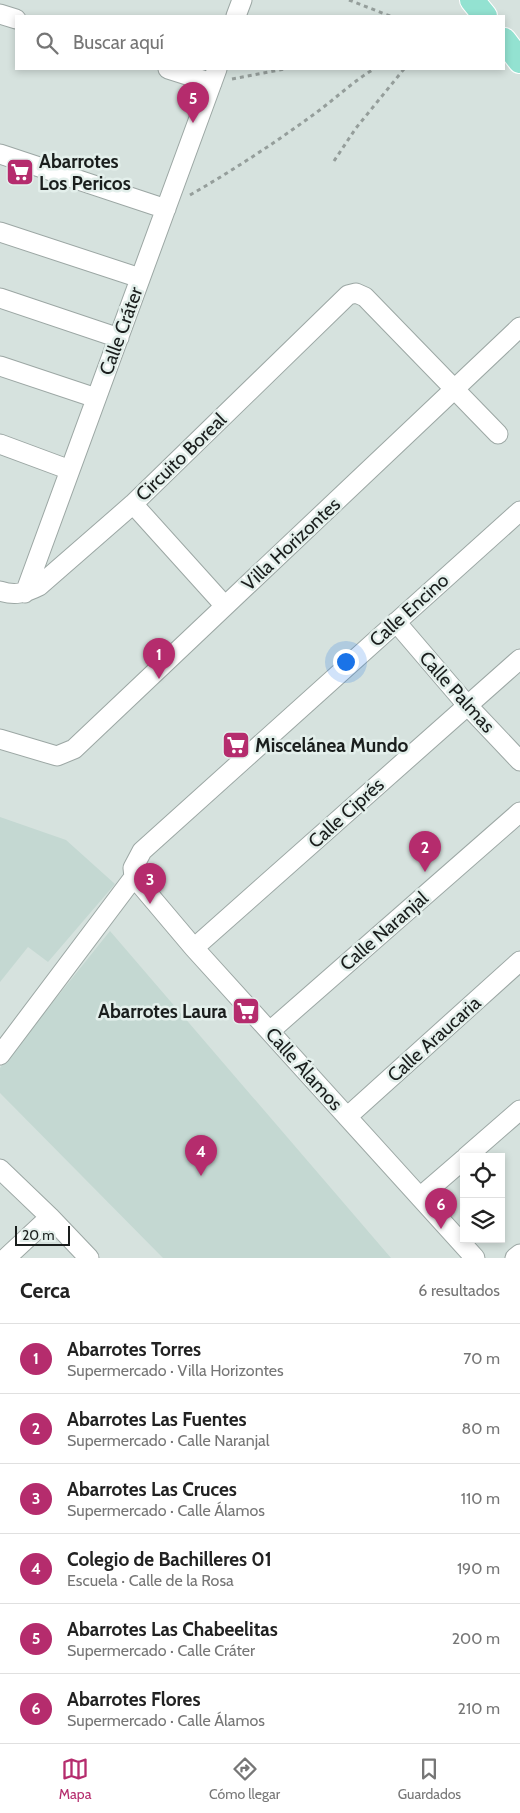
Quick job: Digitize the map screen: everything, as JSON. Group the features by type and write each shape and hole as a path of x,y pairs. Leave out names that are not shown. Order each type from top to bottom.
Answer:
{"main road":[{"path":"472,0 484,15"},
{"path":"505,41 520,61"}],"street":[{"path":"236,15 242,0"},
{"path":"0,14 15,19"},
{"path":"175,70 214,76"},
{"name":"Calle Cráter","path":"26,592 214,76"},
{"path":"0,154 166,209"},
{"path":"0,232 140,278"},
{"name":"Circuito Boreal","path":"26,592 39,586 133,504 348,295 356,293 364,297 456,389"},
{"path":"0,298 118,338"},
{"name":"Villa Horizontes","path":"0,739 57,756 74,749 456,389 520,326"},
{"path":"0,366 96,398"},
{"path":"456,389 498,434"},
{"path":"0,444 70,470"},
{"path":"133,504 225,606"},
{"name":"Calle Encino","path":"134,878 133,868 142,850 520,512"},
{"path":"0,590 12,594 26,592"},
{"name":"Calle Palmas","path":"396,622 467,705 520,761"},
{"name":"Calle Ciprés","path":"194,948 520,659"},
{"name":"Calle Naranjal","path":"270,1031 520,812"},
{"path":"0,1055 134,878"},
{"name":"Calle Álamos","path":"134,878 194,948 475,1258"},
{"name":"Calle Araucaria","path":"348,1117 520,960"},
{"path":"471,1153 520,1110"},
{"path":"420,1197 460,1162"},
{"path":"0,1170 50,1217 89,1258"},
{"path":"6,1258 50,1217"},
{"path":"515,1258 520,1254"}],"path":[{"path":"349,0 387,15"},
{"path":"214,76 275,70"},
{"path":"166,209 224,176 315,114 354,81 372,70"},
{"path":"334,161 356,128 403,70"}],"shaded area":[{"path":"0,817 66,840 115,884 48,962 28,947 0,982"},
{"path":"110,931 391,1258 163,1258 0,1093 0,1068"}],"place":[{"name":"Abarrotes Las Chabeelitas","path":"193,123"},
{"name":"Abarrotes Los Pericos","path":"20,172"},
{"name":"Abarrotes Torres","path":"159,679"},
{"name":"Miscelánea Mundo","path":"236,745"},
{"name":"Abarrotes Las Fuentes","path":"425,872"},
{"name":"Abarrotes Las Cruces","path":"150,904"},
{"name":"Abarrotes Laura","path":"246,1011"},
{"name":"Colegio de Bachilleres 01","path":"201,1176"},
{"name":"Abarrotes Flores","path":"441,1229"}]}
